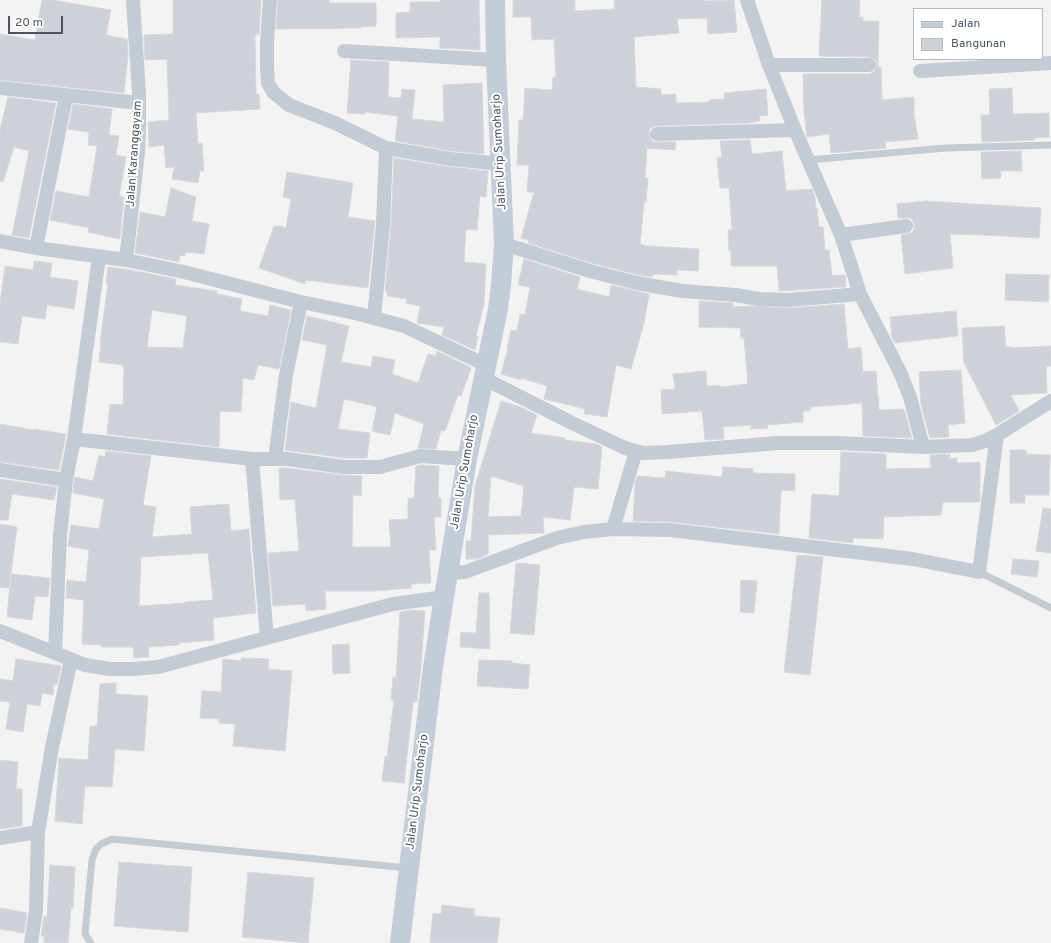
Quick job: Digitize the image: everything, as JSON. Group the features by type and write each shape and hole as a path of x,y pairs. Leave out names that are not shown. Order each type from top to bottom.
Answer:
{"main road":[{"name":"Jalan Urip Sumoharjo","path":"400,943 432,675 467,459 498,309 501,285 504,244 502,164 496,60 495,0"}],"street":[{"name":"Jalan Karanggayam","path":"126,260 138,152 139,103 133,0"},
{"path":"270,0 267,41 268,83 273,92 289,105 335,124 386,148 451,159 502,164"},
{"path":"747,0 768,65 841,235 860,294 900,372 910,397 923,447"},
{"path":"344,51 496,60"},
{"path":"920,71 1051,63"},
{"path":"768,65 869,65"},
{"path":"0,88 139,103"},
{"path":"36,248 66,96"},
{"path":"657,134 795,130"},
{"path":"374,318 383,226 386,148"},
{"path":"841,235 906,226"},
{"path":"0,241 36,248 126,260 184,272 301,302 404,326 572,423 625,448 643,453 778,442 923,447 972,445 997,435 1051,401"},
{"path":"504,244 590,271 637,283 682,291 736,295 759,299 788,300 860,294"},
{"path":"55,653 60,535 66,480 74,439 98,257"},
{"path":"275,459 286,375 301,302"},
{"path":"448,573 465,572 557,538 584,532 612,529 670,530 913,559 979,572 997,435"},
{"path":"74,439 252,459 312,462 343,467 380,467 420,456 467,459"},
{"path":"612,529 636,451"},
{"path":"252,459 266,638"},
{"path":"0,470 66,480"},
{"path":"0,631 85,665 110,669 133,669 158,667 393,604 444,597"},
{"path":"31,943 36,910 38,832 52,747 71,660"},
{"path":"0,838 38,832"}],"lane":[{"path":"808,160 946,148 1051,145"},
{"path":"979,572 1051,608"},
{"path":"91,943 86,934 92,860 96,849 101,844 112,839 409,868"}],"building":[{"path":"42,0 52,0 111,10 106,35 127,39 128,55 124,93 0,80 0,34 35,40"},
{"path":"173,0 261,0 259,34 255,35 256,94 259,94 260,109 196,113 198,144 202,143 204,171 200,171 198,183 172,179 174,167 166,168 164,145 149,147 148,122 169,120 167,59 145,60 144,35 173,34"},
{"path":"278,0 329,0 329,3 376,3 376,26 361,28 276,29"},
{"path":"440,0 479,0 480,50 440,48 440,37 396,38 396,13 410,12 410,2 440,2"},
{"path":"513,0 575,0 575,11 615,9 614,0 734,0 737,32 708,34 707,18 677,19 679,33 634,37 636,87 661,89 661,95 676,94 676,103 709,102 709,100 725,99 724,93 766,89 768,115 759,116 760,121 748,123 657,126 652,127 649,130 650,138 653,142 676,142 675,150 647,148 645,178 648,178 640,244 648,246 699,249 698,271 677,270 677,275 653,274 652,277 639,275 592,263 528,243 529,240 521,238 534,192 527,192 529,165 517,165 519,120 523,120 525,88 552,90 553,77 556,77 554,39 532,40 531,17 513,17"},
{"path":"822,0 860,0 859,17 863,17 863,21 879,21 878,67 881,67 882,100 914,97 914,119 918,139 885,142 886,148 831,153 829,134 807,137 804,110 803,74 869,74 874,72 877,65 876,60 869,57 819,56"},
{"path":"351,60 389,62 388,97 401,98 402,89 415,90 412,119 444,122 443,85 482,83 484,154 452,151 395,141 398,116 365,112 365,114 347,113"},
{"path":"1012,88 1013,114 1049,113 1049,137 1034,138 1034,140 982,142 981,115 990,115 989,89"},
{"path":"8,97 56,103 29,238 12,235 29,151 14,147 3,182 0,181 0,130"},
{"path":"73,104 112,109 109,135 119,136 116,155 126,157 119,196 124,197 120,239 88,232 89,228 50,220 56,191 89,197 97,146 88,145 89,132 68,129"},
{"path":"750,140 752,154 782,151 786,191 812,189 815,197 819,227 823,227 825,250 829,250 832,276 845,275 846,287 779,291 777,266 731,266 731,251 729,251 728,230 732,230 729,188 720,188 717,158 722,157 720,141"},
{"path":"1021,151 1022,171 1001,171 1001,178 982,179 981,152"},
{"path":"394,158 450,167 488,171 486,197 480,196 477,230 466,229 464,262 486,264 484,304 476,336 478,337 475,350 442,335 444,327 417,323 420,306 406,303 407,299 387,296 387,291 385,291 391,226"},
{"path":"287,172 353,183 348,217 375,221 368,288 306,280 305,284 259,268 274,226 286,228 291,199 283,197"},
{"path":"171,188 196,197 192,221 209,224 204,254 186,252 185,256 180,255 179,262 135,253 140,212 165,217"},
{"path":"926,201 1041,208 1039,238 950,234 953,268 905,274 901,235 911,233 914,230 914,225 910,218 898,218 897,204"},
{"path":"524,259 580,277 577,289 609,297 611,285 649,294 644,323 631,369 616,365 607,417 584,414 585,409 544,399 547,386 501,374 508,349 511,330 517,331 520,314 525,315 530,287 518,285"},
{"path":"34,261 52,263 50,277 78,281 74,309 47,305 45,319 22,316 18,344 0,342 0,304 5,266 33,270"},
{"path":"108,267 131,270 176,279 175,285 217,291 217,294 242,299 240,311 268,316 270,305 291,310 279,369 258,365 254,380 243,378 241,412 220,411 219,447 107,434 110,404 123,405 124,369 123,365 99,362 108,283 106,283","holes":["152,310 187,316 183,348 147,347"]},
{"path":"1006,274 1049,275 1048,302 1005,300"},
{"path":"699,301 733,303 733,307 750,306 788,308 844,304 848,349 861,347 863,372 876,371 879,410 904,409 912,438 863,436 862,403 810,407 810,411 803,411 803,422 767,425 768,428 751,429 751,425 723,427 724,439 705,440 702,411 662,414 661,390 675,389 673,374 706,371 707,386 719,385 720,387 748,384 744,338 741,338 740,328 699,327"},
{"path":"956,311 958,336 895,343 892,338 890,317"},
{"path":"307,316 349,326 341,362 371,367 373,356 395,360 392,374 418,383 428,354 436,356 437,351 470,367 471,369 461,396 458,395 445,431 441,430 436,449 418,448 424,424 395,413 390,435 372,431 377,407 344,399 338,429 370,433 367,458 344,458 285,450 291,402 316,408 327,345 302,340"},
{"path":"1004,326 1006,347 1051,346 1051,366 1046,366 1047,393 1011,395 1019,411 996,425 964,363 962,328"},
{"path":"961,370 965,423 948,425 949,437 930,438 921,405 919,372"},
{"path":"501,401 521,407 537,415 531,433 565,438 565,440 597,444 602,447 598,489 574,487 570,520 543,517 544,533 488,535 488,554 477,559 466,559 466,541 471,541 475,486","holes":["491,476 524,486 521,516 488,517"]},
{"path":"0,424 66,434 59,470 0,462"},
{"path":"1010,450 1026,450 1026,454 1050,455 1049,495 1025,495 1025,503 1010,503"},
{"path":"106,451 151,456 143,505 156,507 152,537 192,534 190,507 229,504 231,531 249,529 256,613 213,618 214,640 179,643 179,645 148,647 149,657 134,658 133,647 101,647 101,645 82,644 84,600 66,598 67,580 86,582 89,550 68,546 71,525 99,529 104,499 73,493 74,481 75,477 93,481 99,455 105,457","holes":["208,553 213,600 139,606 141,557"]},
{"path":"841,452 886,454 886,469 931,468 930,455 950,454 950,459 957,458 957,463 980,462 980,502 943,502 941,515 884,517 883,539 853,538 853,543 809,538 812,494 839,496"},
{"path":"416,466 439,466 438,498 441,498 441,517 434,517 436,550 429,550 431,583 411,584 411,588 375,591 325,591 326,609 306,611 305,604 273,606 268,553 299,551 295,499 280,500 279,468 362,476 361,496 353,495 352,547 391,547 389,520 408,519 408,498 414,498"},
{"path":"723,467 753,469 753,473 795,474 795,491 781,490 779,534 671,522 633,521 635,483 638,476 665,478 666,471 722,477"},
{"path":"0,479 57,487 54,500 12,494 8,520 0,520"},
{"path":"1043,508 1051,509 1051,553 1036,551"},
{"path":"0,524 17,527 9,588 0,587"},
{"path":"797,555 823,557 810,675 784,672"},
{"path":"1013,559 1039,561 1037,577 1011,574"},
{"path":"516,563 540,565 534,635 510,633"},
{"path":"11,574 50,578 48,597 35,596 32,620 7,617"},
{"path":"741,580 757,581 754,613 740,612"},
{"path":"479,593 489,593 490,649 460,647 461,632 476,633"},
{"path":"411,610 425,611 417,702 413,702 404,783 382,781 385,756 387,757 394,700 391,700 393,677 396,678 400,612"},
{"path":"349,644 350,673 333,674 332,645"},
{"path":"242,658 269,659 268,669 292,671 285,751 233,746 235,724 219,723 219,719 200,718 202,691 221,692 223,659 241,661"},
{"path":"16,659 61,666 57,685 54,684 53,695 42,693 40,706 27,704 23,732 6,729 10,702 0,701 0,679 13,681"},
{"path":"479,660 512,661 512,663 530,665 528,689 477,686"},
{"path":"116,683 116,694 148,696 144,751 115,749 112,787 85,786 82,824 55,821 59,758 88,760 90,726 97,726 100,684"},
{"path":"0,760 18,762 16,789 22,789 22,826 0,829"},
{"path":"119,862 192,867 188,932 114,926"},
{"path":"50,865 75,867 73,908 71,908 68,943 44,943 44,936 41,936 44,916 47,917"},
{"path":"248,872 314,878 308,943 242,937"},
{"path":"442,905 475,909 474,916 500,918 497,943 430,943 433,913 441,914"},
{"path":"0,908 27,913 24,933 0,929"}]}
